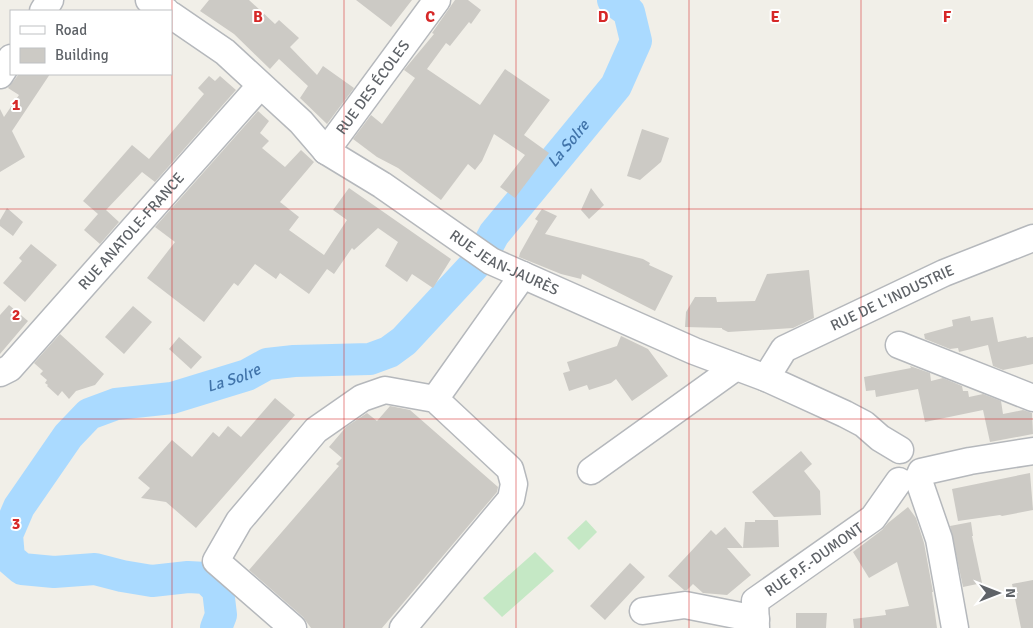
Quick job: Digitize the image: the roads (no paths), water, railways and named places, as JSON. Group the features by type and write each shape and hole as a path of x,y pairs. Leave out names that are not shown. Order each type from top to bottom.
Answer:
{"street":[{"path":"149,0 164,10"},
{"name":"RUE DES ÉCOLES","path":"326,151 437,0"},
{"name":"RUE JEAN-JAURÈS","path":"172,16 225,52 301,122 326,151 382,185 483,256 694,350 766,378 864,424 905,469"},
{"path":"0,75 10,60"},
{"name":"RUE ANATOLE-FRANCE","path":"0,373 10,368 260,86"},
{"name":"RUE DE L'INDUSTRIE","path":"766,378 784,349 944,274 1033,238"},
{"path":"435,399 522,275"},
{"path":"899,345 1033,398"},
{"path":"591,471 736,367"},
{"path":"293,628 216,561 239,522 316,430 362,398 385,390 435,399 510,469 514,484 511,499 403,628"},
{"path":"955,628 939,539 905,469 1033,451"},
{"name":"RUE P.F.-DUMONT","path":"756,616 873,518 905,469"},
{"path":"643,611 685,605 756,616"}],"waterway":[{"name":"La Solre","path":"216,628 221,615 218,590 206,578 188,577 152,581 95,569 54,572 22,569 9,558 7,535 19,507 68,436 89,414 116,404 172,398 247,375 267,364 294,361 370,359 389,352 404,341 481,258 494,234 616,86 636,41 629,12 613,0"}]}
